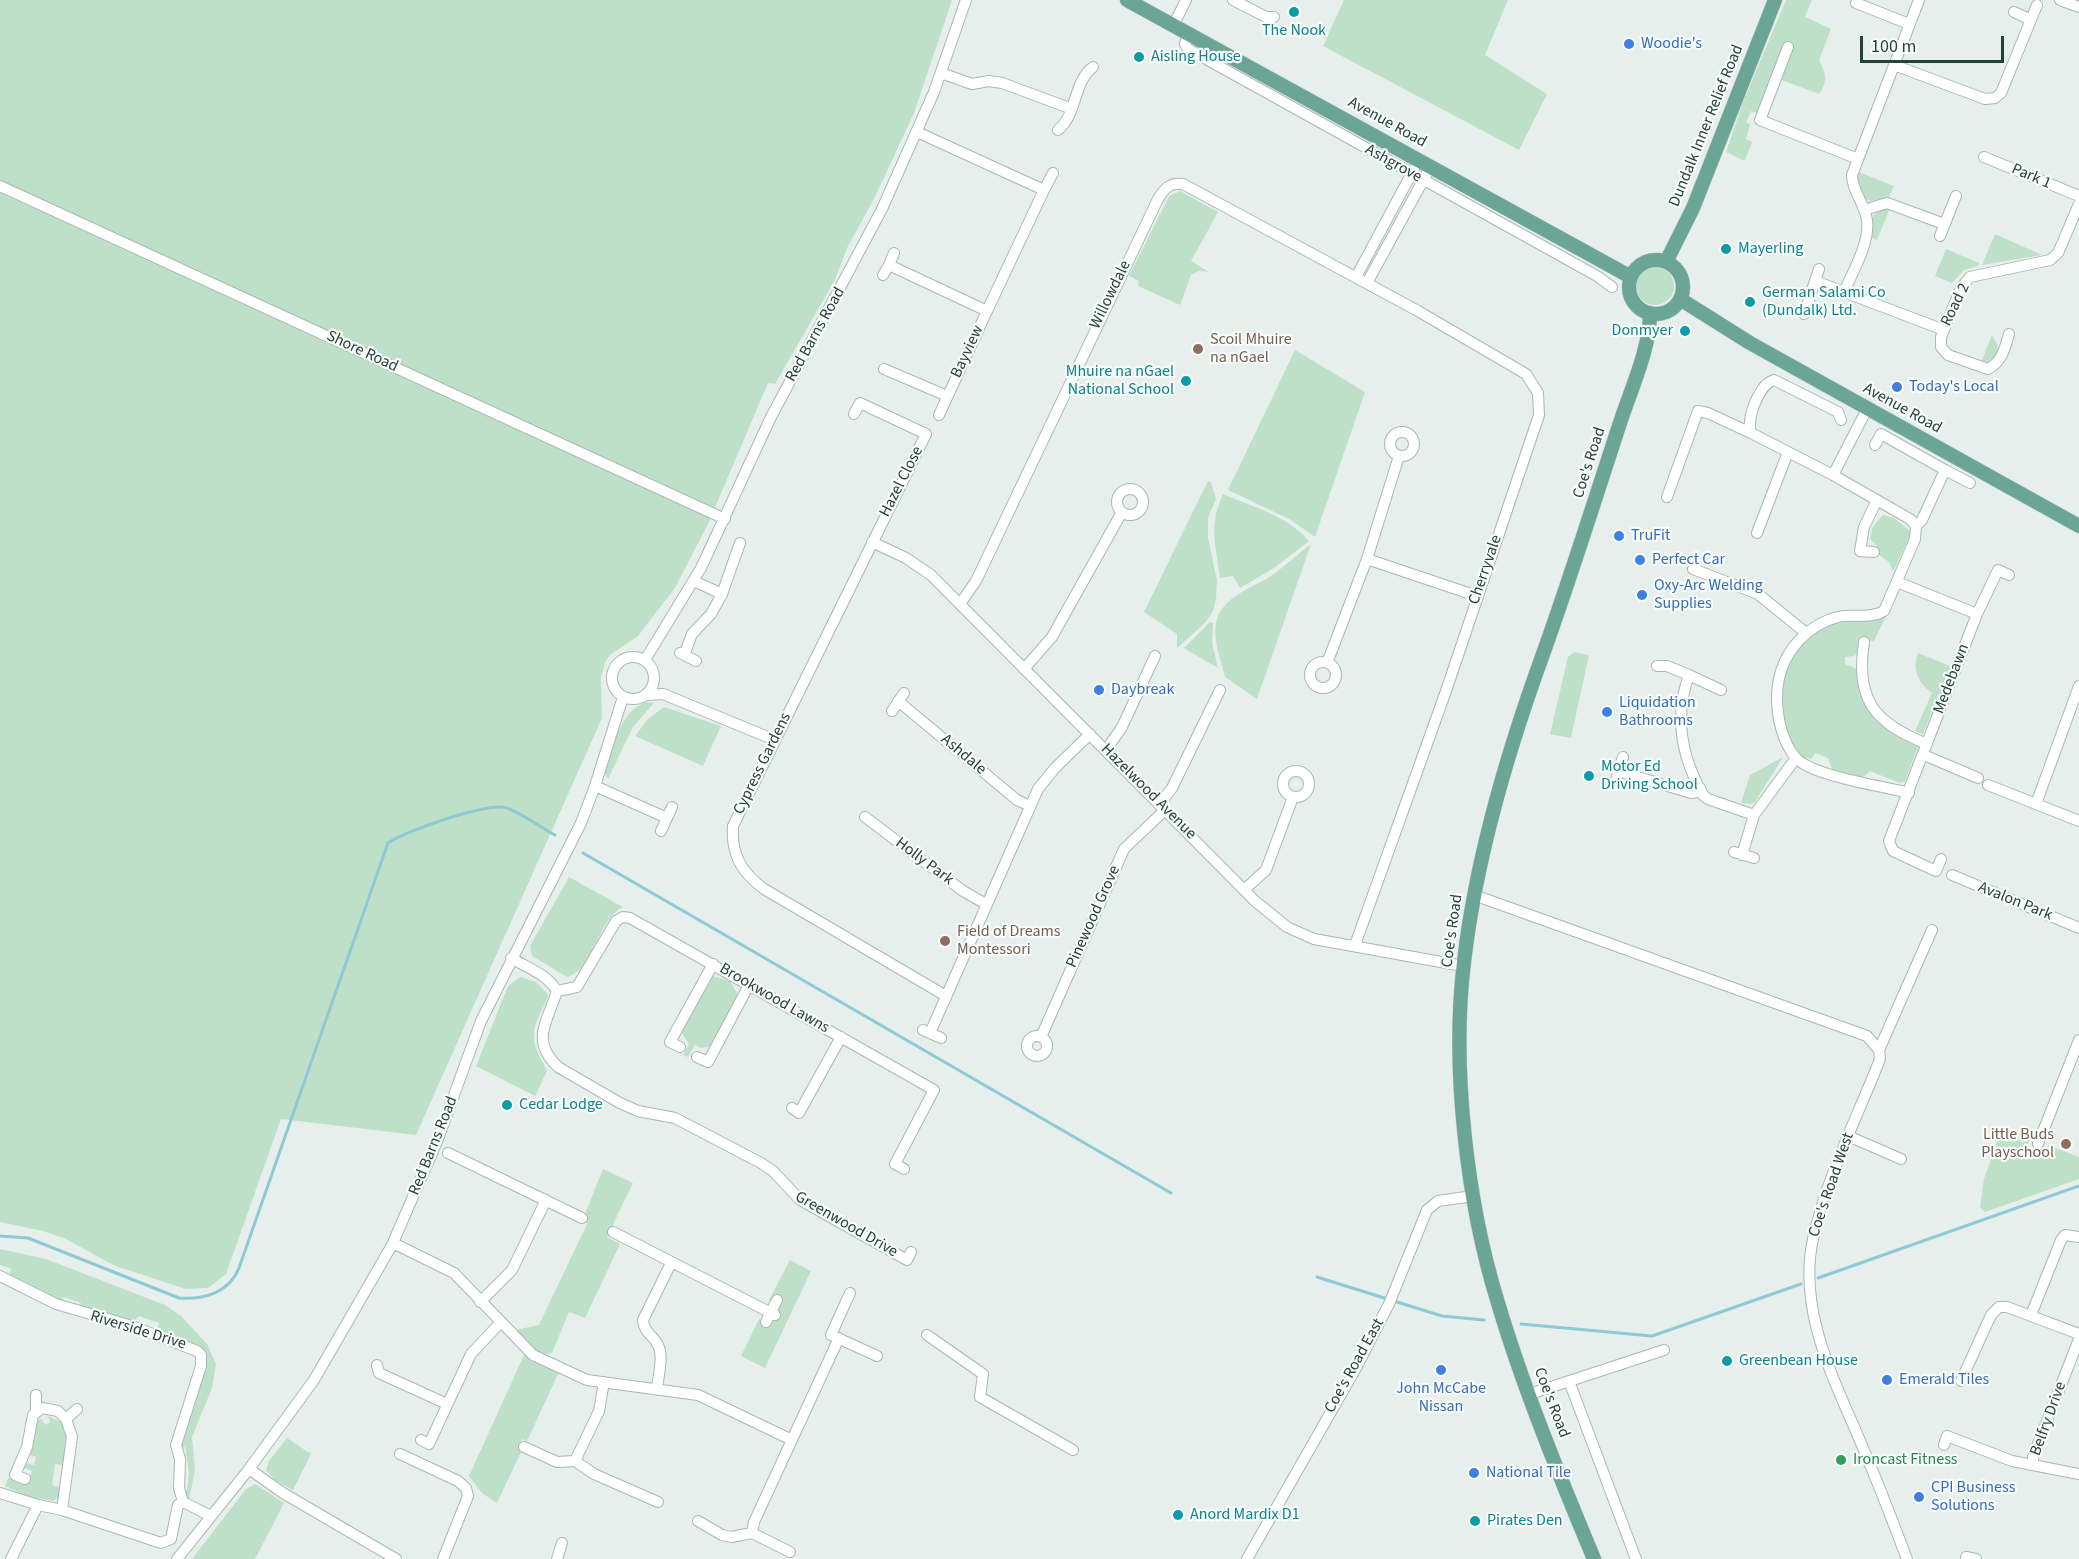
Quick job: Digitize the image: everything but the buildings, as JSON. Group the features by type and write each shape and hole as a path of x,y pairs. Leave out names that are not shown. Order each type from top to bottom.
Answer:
{"main road":[{"name":"Avenue Road","path":"1127,0 1631,277"},
{"name":"Dundalk Inner Relief Road","path":"1666,262 1693,208 1775,0"},
{"path":"1649,261 1666,262 1673,267 1682,282 1680,299 1664,313 1650,313 1636,306 1632,299 1631,277 1649,261"},
{"name":"Avenue Road","path":"1680,299 1750,343 2079,526"},
{"name":"Coe's Road","path":"1594,1559 1497,1302 1473,1196 1462,1100 1463,966 1474,895 1499,795 1534,679 1578,559 1642,354 1650,313"}],"street":[{"name":"Red Barns Road","path":"645,660 694,581 771,417 857,261 917,132 941,73 966,0"},
{"path":"1173,26 1186,0"},
{"path":"1233,0 1266,17 1275,16"},
{"path":"1844,292 1865,240 1867,220 1852,183 1858,159 1919,0"},
{"path":"2060,0 2079,7"},
{"path":"1856,3 1909,24"},
{"path":"1894,65 1985,99 1995,98 2001,93 2037,5"},
{"path":"2013,12 2031,20"},
{"name":"Ashgrove","path":"1188,34 1185,44 1188,49 1411,175 1597,276 1612,287"},
{"path":"1788,47 1760,120 1858,159"},
{"path":"1058,129 1066,122 1081,82 1093,68"},
{"path":"941,73 972,84 988,81 1002,83 1072,109"},
{"path":"917,132 1044,190"},
{"name":"Park 1","path":"1984,157 2079,196"},
{"path":"1362,280 1411,175 1425,162"},
{"path":"1362,280 1423,181 1425,162"},
{"name":"Bayview","path":"884,369 947,396 1053,173"},
{"name":"Willowdale","path":"960,604 976,581 1101,314 1165,188 1173,183 1183,184 1362,280"},
{"name":"Shore Road","path":"0,186 725,519"},
{"path":"1940,236 1956,196"},
{"path":"1864,210 1887,203 1944,224"},
{"name":"Road 2","path":"2009,334 2002,356 1996,365 1988,369 1948,355 1941,347 1944,330 1961,288 1970,277 2050,260 2058,253 2079,204"},
{"path":"883,275 894,253"},
{"name":"Bayview","path":"889,265 987,311"},
{"path":"1804,314 1820,269"},
{"name":"Cherryvale","path":"1355,945 1539,415 1538,393 1526,374 1362,280"},
{"path":"1815,280 1944,330"},
{"path":"1751,433 1750,420 1762,389 1767,382 1774,380 1838,412 1841,420"},
{"path":"939,415 947,396"},
{"name":"Hazel Close","path":"854,414 860,403 926,434 872,542"},
{"path":"1833,475 1867,409"},
{"path":"1667,497 1698,411 1708,413 1751,433 1833,475 1910,519 1916,526"},
{"path":"1875,445 1881,434 1970,483"},
{"path":"1757,533 1788,452"},
{"path":"1327,663 1367,559 1399,456"},
{"path":"1909,794 1832,775 1796,758 1782,733 1777,710 1777,684 1788,655 1806,633 1841,616 1877,615 1884,611 1915,539 1916,526 1922,519 1945,470"},
{"path":"1874,552 1860,550 1864,527 1877,500"},
{"path":"1024,669 1052,637 1122,512"},
{"name":"Hazelwood Avenue","path":"872,542 906,558 931,575 1270,915 1294,931 1314,939 1463,966"},
{"name":"Cypress Gardens","path":"872,542 733,826 732,841 740,866 764,889 946,996"},
{"path":"696,661 682,654 692,634 711,614 722,594 740,543"},
{"path":"1367,559 1477,596"},
{"path":"1694,569 1758,594 1806,633"},
{"name":"Medebawn","path":"1941,859 1936,871 1893,852 1889,841 1977,614 1998,570 2010,575"},
{"path":"694,581 722,594"},
{"path":"1896,582 1977,614"},
{"path":"1864,642 1861,663 1863,685 1881,718 1890,727 1978,778"},
{"path":"646,695 652,688 653,669 645,660 631,656 619,662 614,667 612,680 617,693 623,697 636,699 646,695 663,694 775,740"},
{"path":"1106,750 1122,727 1155,656"},
{"path":"1849,662 1861,663"},
{"path":"1657,666 1667,666 1721,690"},
{"path":"1689,675 1680,707 1680,721 1686,752 1700,788 1708,799 1754,815"},
{"path":"654,678 663,694"},
{"path":"2036,804 2079,686"},
{"name":"Pinewood Grove","path":"1041,1036 1124,849 1163,807 1221,691"},
{"name":"Red Barns Road","path":"177,1559 249,1469 335,1347 393,1243 438,1139 481,1021 554,877 595,786 623,697"},
{"name":"Ashdale","path":"892,711 901,697 1017,800 1030,806"},
{"path":"941,1038 926,1032 946,996 1038,789 1055,768 1090,734"},
{"path":"1615,783 1623,758"},
{"path":"1754,858 1738,853 1754,815 1796,758"},
{"path":"1618,771 1691,793 1698,792 1700,788"},
{"path":"1988,785 2079,821"},
{"path":"595,786 667,818"},
{"path":"1244,890 1266,870 1293,797"},
{"path":"661,831 672,807"},
{"name":"Holly Park","path":"865,817 963,891 987,904"},
{"name":"Avalon Park","path":"1952,875 2079,928"},
{"path":"1474,895 1867,1036 1879,1050"},
{"name":"Brookwood Lawns","path":"557,991 576,987 616,921 623,917 630,918 934,1090 895,1164 904,1169"},
{"name":"Coe's Road West","path":"1907,1559 1882,1492 1821,1350 1812,1299 1810,1265 1813,1240 1848,1136 1880,1059 1879,1050 1932,930"},
{"path":"511,958 552,982 557,991"},
{"path":"680,1047 670,1042 712,964"},
{"path":"697,1057 708,1062 749,985"},
{"name":"Greenwood Drive","path":"557,991 541,1037 542,1046 548,1058 558,1067 638,1111 675,1118 699,1130 772,1171 800,1200 907,1260 911,1252"},
{"path":"792,1108 800,1113 841,1037"},
{"path":"2038,1144 2079,1040"},
{"path":"1848,1136 1902,1159"},
{"path":"448,1153 582,1218"},
{"name":"Coe's Road East","path":"1247,1559 1356,1368 1391,1299 1427,1210 1438,1201 1473,1196"},
{"path":"480,1302 512,1270 546,1200"},
{"path":"613,1232 658,1253 671,1263 771,1316 777,1300"},
{"path":"2031,1315 2061,1240 2065,1235 2079,1237"},
{"path":"393,1243 454,1273 533,1356 587,1380 698,1395 792,1440"},
{"path":"657,1389 660,1356 658,1344 644,1328 644,1320 671,1263"},
{"name":"Riverside Drive","path":"0,1276 56,1304 181,1342 201,1355 200,1372 176,1445 180,1459 178,1488 183,1502 177,1505 171,1539 161,1543 0,1492"},
{"path":"850,1293 831,1335 878,1356"},
{"name":"Belfry Drive","path":"1961,1382 1991,1315 1999,1307 2007,1307 2031,1315 2079,1336 2033,1457 2033,1465"},
{"path":"421,1440 429,1444 471,1353 500,1323"},
{"path":"927,1335 983,1374 980,1397 1073,1450"},
{"path":"752,1533 754,1522 839,1338"},
{"path":"1530,1394 1664,1350"},
{"path":"377,1365 379,1372 447,1404"},
{"path":"1569,1381 1636,1559"},
{"path":"575,1461 599,1411 604,1382"},
{"path":"25,1479 15,1475 27,1447 36,1410 36,1395"},
{"path":"36,1410 52,1408 66,1419 72,1437 62,1510"},
{"path":"66,1419 77,1409"},
{"name":"Belfry Drive","path":"1944,1445 1947,1436 2012,1461 2079,1474"},
{"path":"524,1447 556,1462 575,1461 594,1474 658,1502"},
{"path":"400,1454 458,1481 466,1488 468,1496 443,1559"},
{"path":"249,1469 392,1558"},
{"path":"183,1502 211,1516"},
{"path":"11,1559 38,1505"},
{"path":"698,1521 722,1535 731,1537 752,1533 790,1552"},
{"path":"557,1559 562,1543"}],"green space":[{"path":"0,0 952,0 914,113 874,199 847,248 835,280 775,384 768,383 708,524 675,588 638,636 610,655 605,662 601,677 602,718 416,1135 281,1119 226,1274 208,1288 186,1289 113,1265 66,1239 43,1231 0,1222"},
{"path":"1344,0 1508,0 1485,55 1547,94 1519,150 1323,46"},
{"path":"1786,0 1812,0 1805,17 1831,29 1819,60 1824,73 1824,85 1819,94 1779,79 1764,116 1751,111 1746,122 1750,125 1746,139 1752,142 1745,160 1742,160 1726,152 1743,102"},
{"path":"1856,171 1894,186 1889,197 1871,201 1863,198 1858,188"},
{"path":"1180,191 1218,212 1191,261 1209,272 1199,271 1191,275 1180,305 1138,286 1139,281 1129,276 1169,196"},
{"path":"1890,208 1877,240 1870,237 1871,221 1878,209"},
{"path":"1995,234 2042,255 1982,265"},
{"path":"1946,249 1979,263 1978,266 1964,270 1952,283 1935,276"},
{"path":"1655,267 1669,272 1674,286 1669,300 1655,305 1641,300 1636,286 1641,272"},
{"path":"1992,335 1998,345 1997,354 1986,363 1982,360"},
{"path":"1295,350 1365,392 1315,537 1289,519 1228,490"},
{"path":"1208,481 1211,482 1216,499 1208,518 1208,537 1217,581 1216,598 1213,611 1206,622 1177,648 1177,634 1144,612"},
{"path":"1223,494 1280,518 1309,541 1274,568 1240,588 1233,576 1220,578 1214,526"},
{"path":"1883,515 1894,518 1909,530 1910,535 1893,572 1889,562 1876,553 1877,546 1870,539 1873,526"},
{"path":"1311,544 1257,699 1225,677 1216,637 1216,623 1219,614 1224,606 1238,594 1271,576"},
{"path":"1886,616 1874,641 1860,640 1858,653 1845,657 1845,664 1857,669 1864,698 1876,718 1894,734 1918,747 1905,781 1900,783 1870,771 1863,777 1833,771 1828,758 1815,753 1811,759 1800,756 1785,734 1780,689 1793,652 1807,637 1835,620"},
{"path":"1210,622 1213,623 1212,643 1218,668 1184,648"},
{"path":"1574,652 1589,655 1571,738 1550,734 1568,657"},
{"path":"1918,653 1950,666 1923,734 1915,731 1932,693 1923,685 1918,676 1916,659"},
{"path":"646,702 654,703 633,727 608,779 605,774 618,732 629,714"},
{"path":"664,707 721,726 703,766 635,736 648,719"},
{"path":"1783,757 1755,802 1741,803 1750,775"},
{"path":"569,877 623,907 614,913 607,923 583,965 576,973 567,977 532,956 530,946"},
{"path":"713,976 730,981 738,995 711,1046 701,1048 695,1045 688,1057 683,1055 689,1044 680,1030"},
{"path":"520,977 536,982 548,994 534,1031 535,1045 547,1071 535,1096 476,1066 508,986"},
{"path":"2002,1127 2030,1138 2027,1148 2044,1155 2048,1145 2079,1157 2079,1179 1985,1212 1980,1207 1984,1179"},
{"path":"603,1169 633,1183 607,1237 620,1244 585,1318 569,1312 552,1353 544,1355 533,1349 515,1330 539,1325 587,1224 585,1214"},
{"path":"0,1249 46,1259 165,1305 181,1316 207,1344 216,1364 212,1388 192,1437 195,1470 189,1500 183,1491 187,1490 189,1473 185,1447 181,1447 181,1443 205,1371 199,1347 157,1330 159,1323 139,1316 133,1322 78,1310 81,1303 64,1297 61,1303 8,1276 11,1269 0,1265"},
{"path":"790,1260 811,1271 765,1368 741,1356 759,1319 771,1324 779,1306 769,1300"},
{"path":"524,1355 559,1372 527,1441 522,1439 519,1448 522,1450 497,1503 482,1493 469,1476"},
{"path":"48,1416 61,1422 67,1438 63,1465 55,1464 52,1485 61,1488 54,1501 29,1497 5,1486 8,1478 27,1485 32,1471 24,1468 27,1463 34,1465 36,1457 30,1455 38,1421 41,1418 45,1425 50,1422"},
{"path":"287,1438 311,1454 293,1490 275,1480 266,1470 269,1461"},
{"path":"255,1484 284,1503 255,1559 192,1559 246,1489"}],"waterway":[{"path":"0,1236 28,1238 179,1298 206,1296 229,1284 239,1268 388,843 411,832 465,813 497,807 507,808 555,835"},
{"path":"583,853 1171,1193"},
{"path":"1818,1278 2079,1186"},
{"path":"1317,1277 1442,1316 1484,1320"},
{"path":"1521,1324 1652,1336 1801,1284"}],"place":[{"name":"The Nook","path":"1294,12"},
{"name":"Woodie's","path":"1629,44"},
{"name":"Aisling House","path":"1139,57"},
{"name":"Mayerling","path":"1726,249"},
{"name":"German Salami Co (Dundalk) Ltd.","path":"1750,302"},
{"name":"Donmyer","path":"1685,331"},
{"name":"Scoil Mhuire na nGael","path":"1198,349"},
{"name":"Mhuire na nGael National School","path":"1186,381"},
{"name":"Today's Local","path":"1897,387"},
{"name":"TruFit","path":"1619,536"},
{"name":"Perfect Car","path":"1640,560"},
{"name":"Oxy-Arc Welding Supplies","path":"1642,595"},
{"name":"Daybreak","path":"1099,690"},
{"name":"Liquidation Bathrooms","path":"1607,712"},
{"name":"Motor Ed Driving School","path":"1589,776"},
{"name":"Field of Dreams Montessori","path":"945,941"},
{"name":"Cedar Lodge","path":"507,1105"},
{"name":"Little Buds Playschool","path":"2066,1144"},
{"name":"Greenbean House","path":"1727,1361"},
{"name":"John McCabe Nissan","path":"1441,1370"},
{"name":"Emerald Tiles","path":"1887,1380"},
{"name":"Ironcast Fitness","path":"1841,1460"},
{"name":"National Tile","path":"1474,1473"},
{"name":"CPI Business Solutions","path":"1919,1497"},
{"name":"Anord Mardix D1","path":"1178,1515"},
{"name":"Pirates Den","path":"1475,1521"}]}
